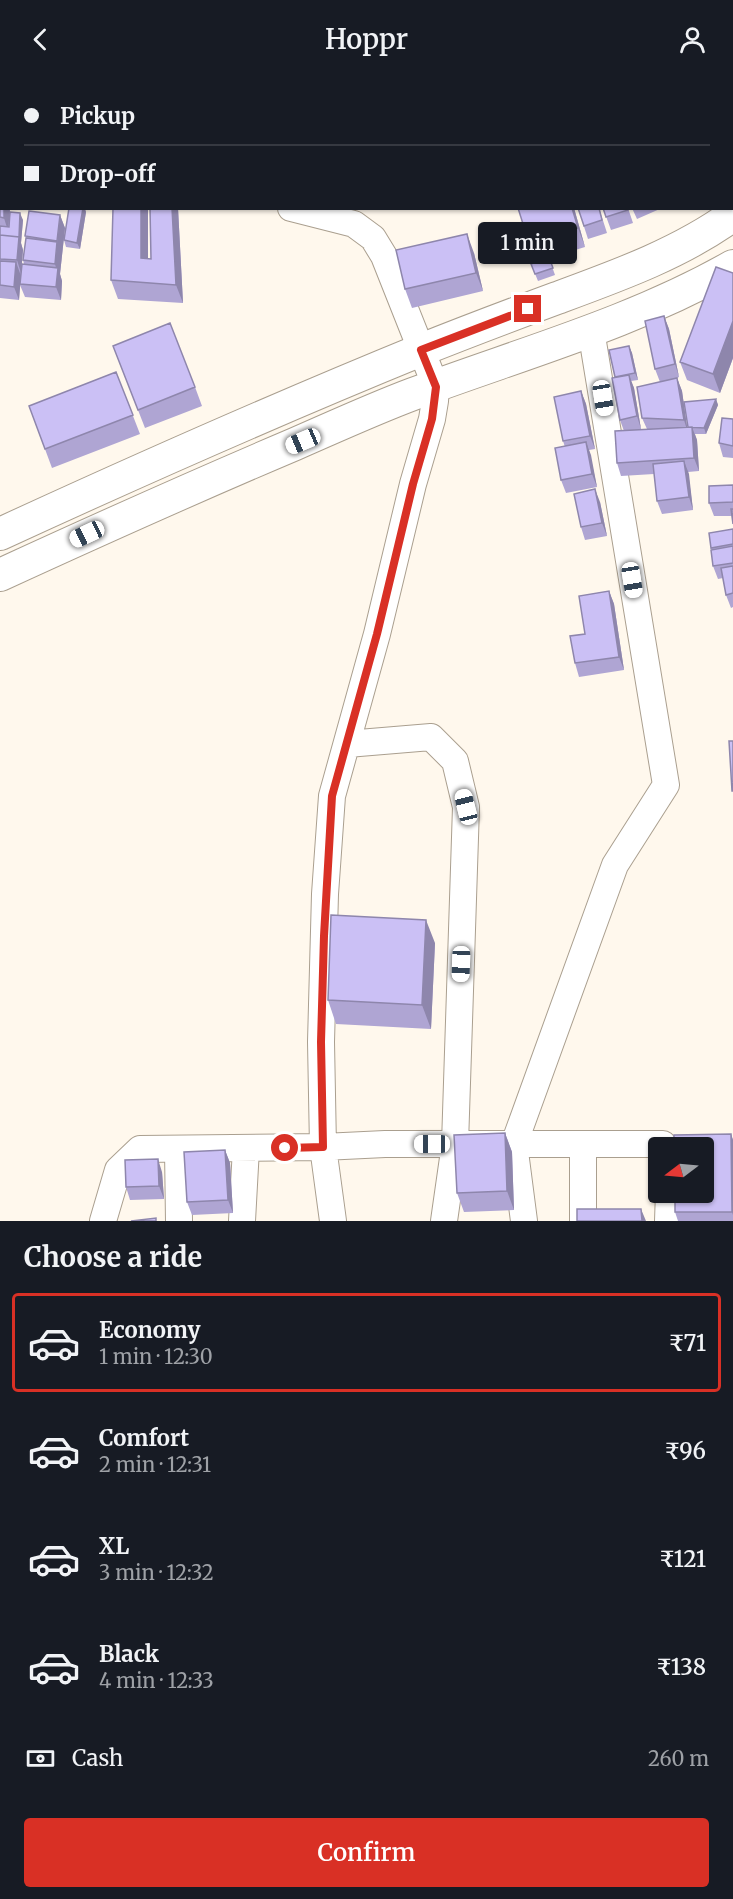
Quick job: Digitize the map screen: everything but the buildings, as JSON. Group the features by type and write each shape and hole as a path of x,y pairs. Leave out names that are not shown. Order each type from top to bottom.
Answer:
{"main road":[{"path":"0,534 245,424 421,350 645,263 691,241 733,215"},
{"path":"0,575 248,464 413,394 591,330 709,280 733,266"}],"street":[{"path":"299,210 354,224 373,238 384,256 436,387 432,419 413,484 377,634 332,796 325,894 321,1042 323,1147 333,1221"},
{"path":"524,1221 514,1144 615,865 666,785 591,330"},
{"path":"347,744 431,737 455,761 466,807 456,1144 444,1221"},
{"path":"103,1221 118,1170 140,1149 385,1144 648,1145"},
{"path":"583,1144 583,1221"},
{"path":"242,1221 246,1148"},
{"path":"178,1149 179,1221"},
{"path":"668,1221 669,1203"}],"route":[{"path":"285,1148 323,1147 321,1042 325,894 332,796 377,634 413,484 432,419 436,387 421,350 528,309"}]}
